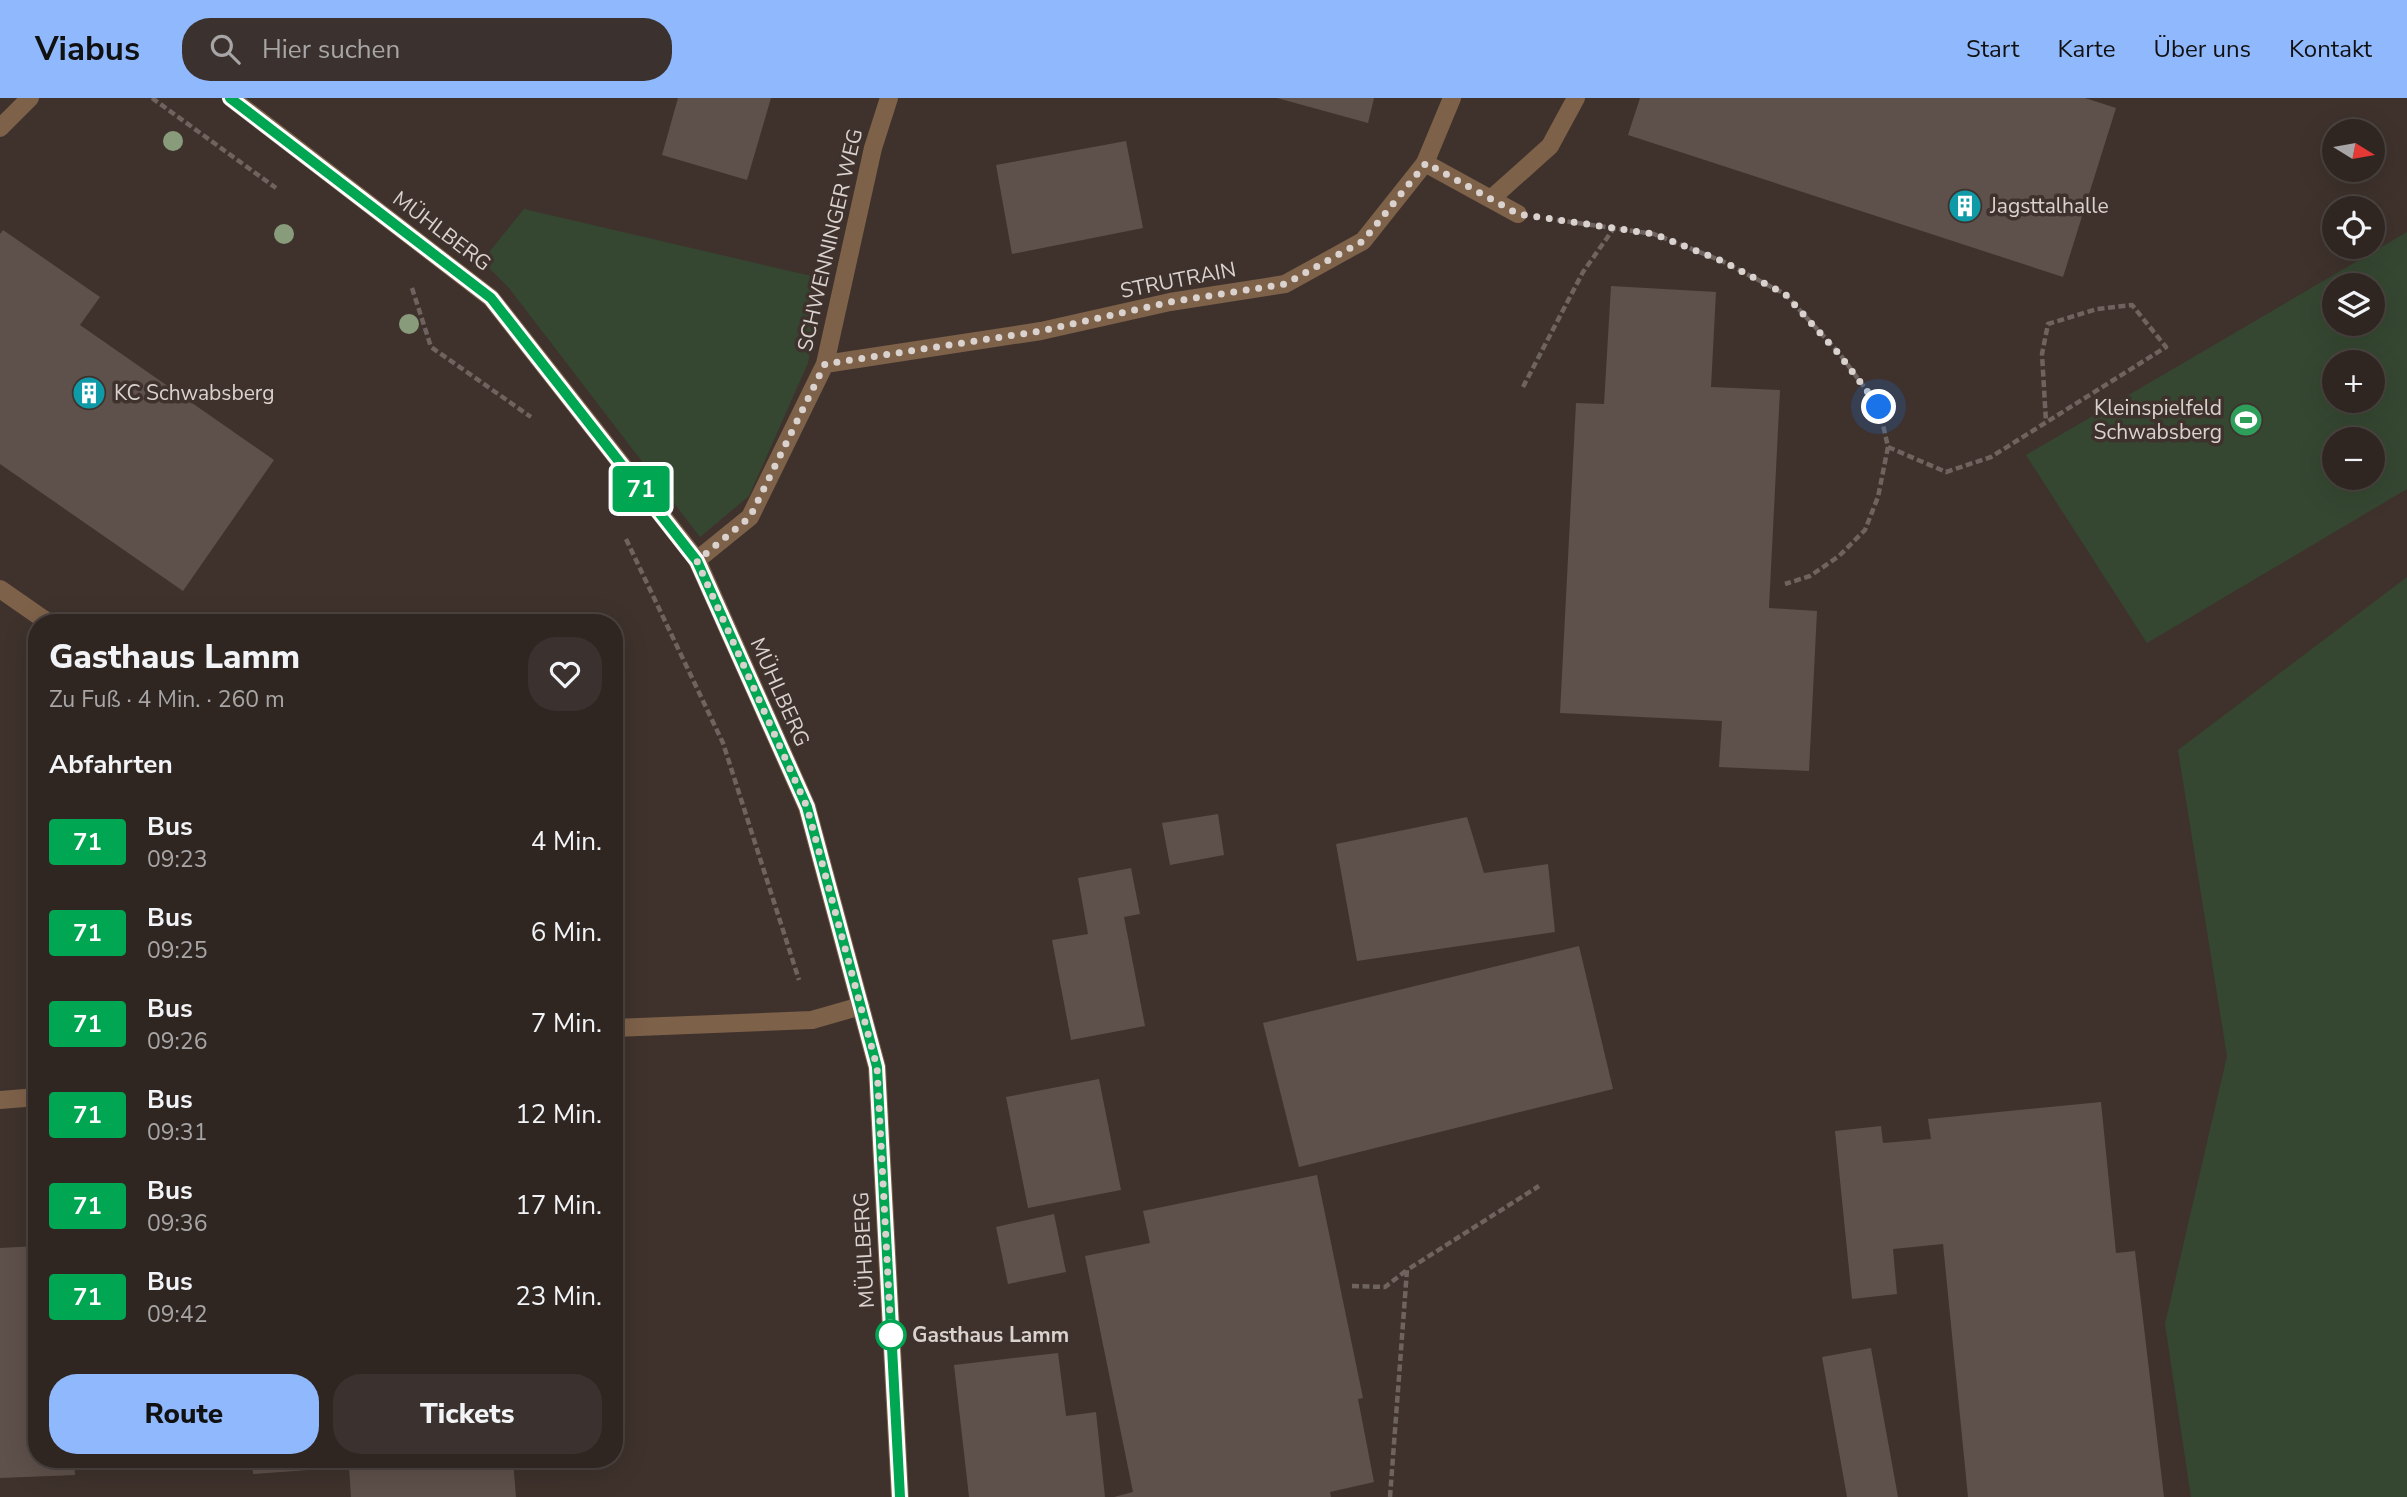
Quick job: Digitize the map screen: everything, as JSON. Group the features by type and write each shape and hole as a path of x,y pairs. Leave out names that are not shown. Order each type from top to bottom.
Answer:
{"street":[{"path":"0,128 30,98"},
{"name":"MÜHLBERG","path":"230,98 491,298 697,561 807,807 877,1067 900,1497"},
{"name":"SCHWENNINGER WEG","path":"697,561 750,517 825,364 873,148 889,98"},
{"name":"STRUTRAIN","path":"825,364 1041,331 1170,302 1285,284 1363,241 1426,163 1452,98"},
{"path":"1492,198 1550,146 1576,98"},
{"path":"1426,163 1518,214"},
{"path":"0,589 36,614"},
{"path":"623,1028 812,1020 861,1006"},
{"path":"0,1100 28,1098"}],"path":[{"path":"152,98 287,195"},
{"path":"1518,214 1665,238 1722,261 1785,294 1839,354 1879,407 1888,447 1878,498 1865,530 1839,556 1810,576 1785,584"},
{"path":"1523,387 1583,272 1614,228"},
{"path":"411,285 431,347 539,423"},
{"path":"1888,447 1946,472 1991,457 2166,347 2132,305 2097,309 2048,324 2042,354 2046,422"},
{"path":"624,535 723,743 812,1020"},
{"path":"1352,1286 1385,1287 1406,1270 1539,1186"},
{"path":"1390,1497 1406,1270"}],"green space":[{"path":"524,209 824,279 808,363 749,496 700,537 509,288 482,261"},
{"name":"Kleinspielfeld Schwabsberg","path":"2407,232 2407,489 2147,643 2026,455 2322,282 2322,336 2385,336 2385,273 2337,273 2361,259 2385,259 2385,245"},
{"path":"2407,577 2407,1497 2191,1497 2165,1324 2227,1056 2178,750"}],"building":[{"path":"678,98 771,98 747,180 662,155"},
{"path":"1277,98 1374,98 1368,123"},
{"name":"Jagsttalhalle","path":"1640,98 2085,98 2116,108 2063,277 1628,135"},
{"path":"1126,141 1143,228 1012,254 996,165"},
{"name":"KC Schwabsberg","path":"3,230 100,297 80,325 274,460 183,591 0,464 0,234"},
{"path":"1611,286 1716,292 1711,387 1780,390 1769,608 1817,611 1809,771 1719,767 1722,721 1560,713 1576,403 1604,404"},
{"path":"1218,814 1224,855 1170,865 1162,823"},
{"path":"1467,817 1484,873 1548,864 1555,932 1357,961 1336,844"},
{"path":"1131,868 1140,914 1124,917 1145,1026 1071,1040 1052,940 1088,934 1078,878"},
{"path":"1579,946 1613,1089 1299,1167 1263,1023"},
{"path":"1099,1079 1121,1190 1028,1208 1006,1097"},
{"path":"2101,1102 2116,1253 2135,1251 2164,1497 1968,1497 1943,1244 1893,1249 1897,1294 1852,1299 1835,1131 1881,1126 1883,1143 1931,1139 1928,1119"},
{"path":"1317,1175 1363,1398 1358,1399 1374,1482 1330,1492 1331,1497 1114,1497 1133,1492 1085,1256 1150,1243 1143,1211"},
{"path":"1054,1214 1066,1272 1008,1284 996,1227"},
{"path":"28,1246 28,1468 75,1468 75,1475 0,1478 0,1248"},
{"path":"1871,1348 1898,1497 1847,1497 1822,1357"},
{"path":"1058,1353 1066,1416 1096,1412 1105,1497 969,1497 954,1365"},
{"path":"253,1468 335,1468 253,1474"},
{"path":"349,1468 514,1468 516,1497 351,1497"}],"bus line":[{"name":"71","path":"230,98 491,298 697,561 807,807 877,1067 900,1497"}],"place":[{"name":"Jagsttalhalle","path":"1965,206"},
{"name":"KC Schwabsberg","path":"89,393"},
{"name":"Kleinspielfeld Schwabsberg","path":"2246,420"},
{"name":"Gasthaus Lamm","path":"891,1335"}],"route":[{"path":"891,1335 877,1067 807,807 697,561 750,517 825,364 1041,331 1170,302 1285,284 1363,241 1426,163 1518,214 1654,234 1722,261 1785,294 1839,354 1879,407"}]}
